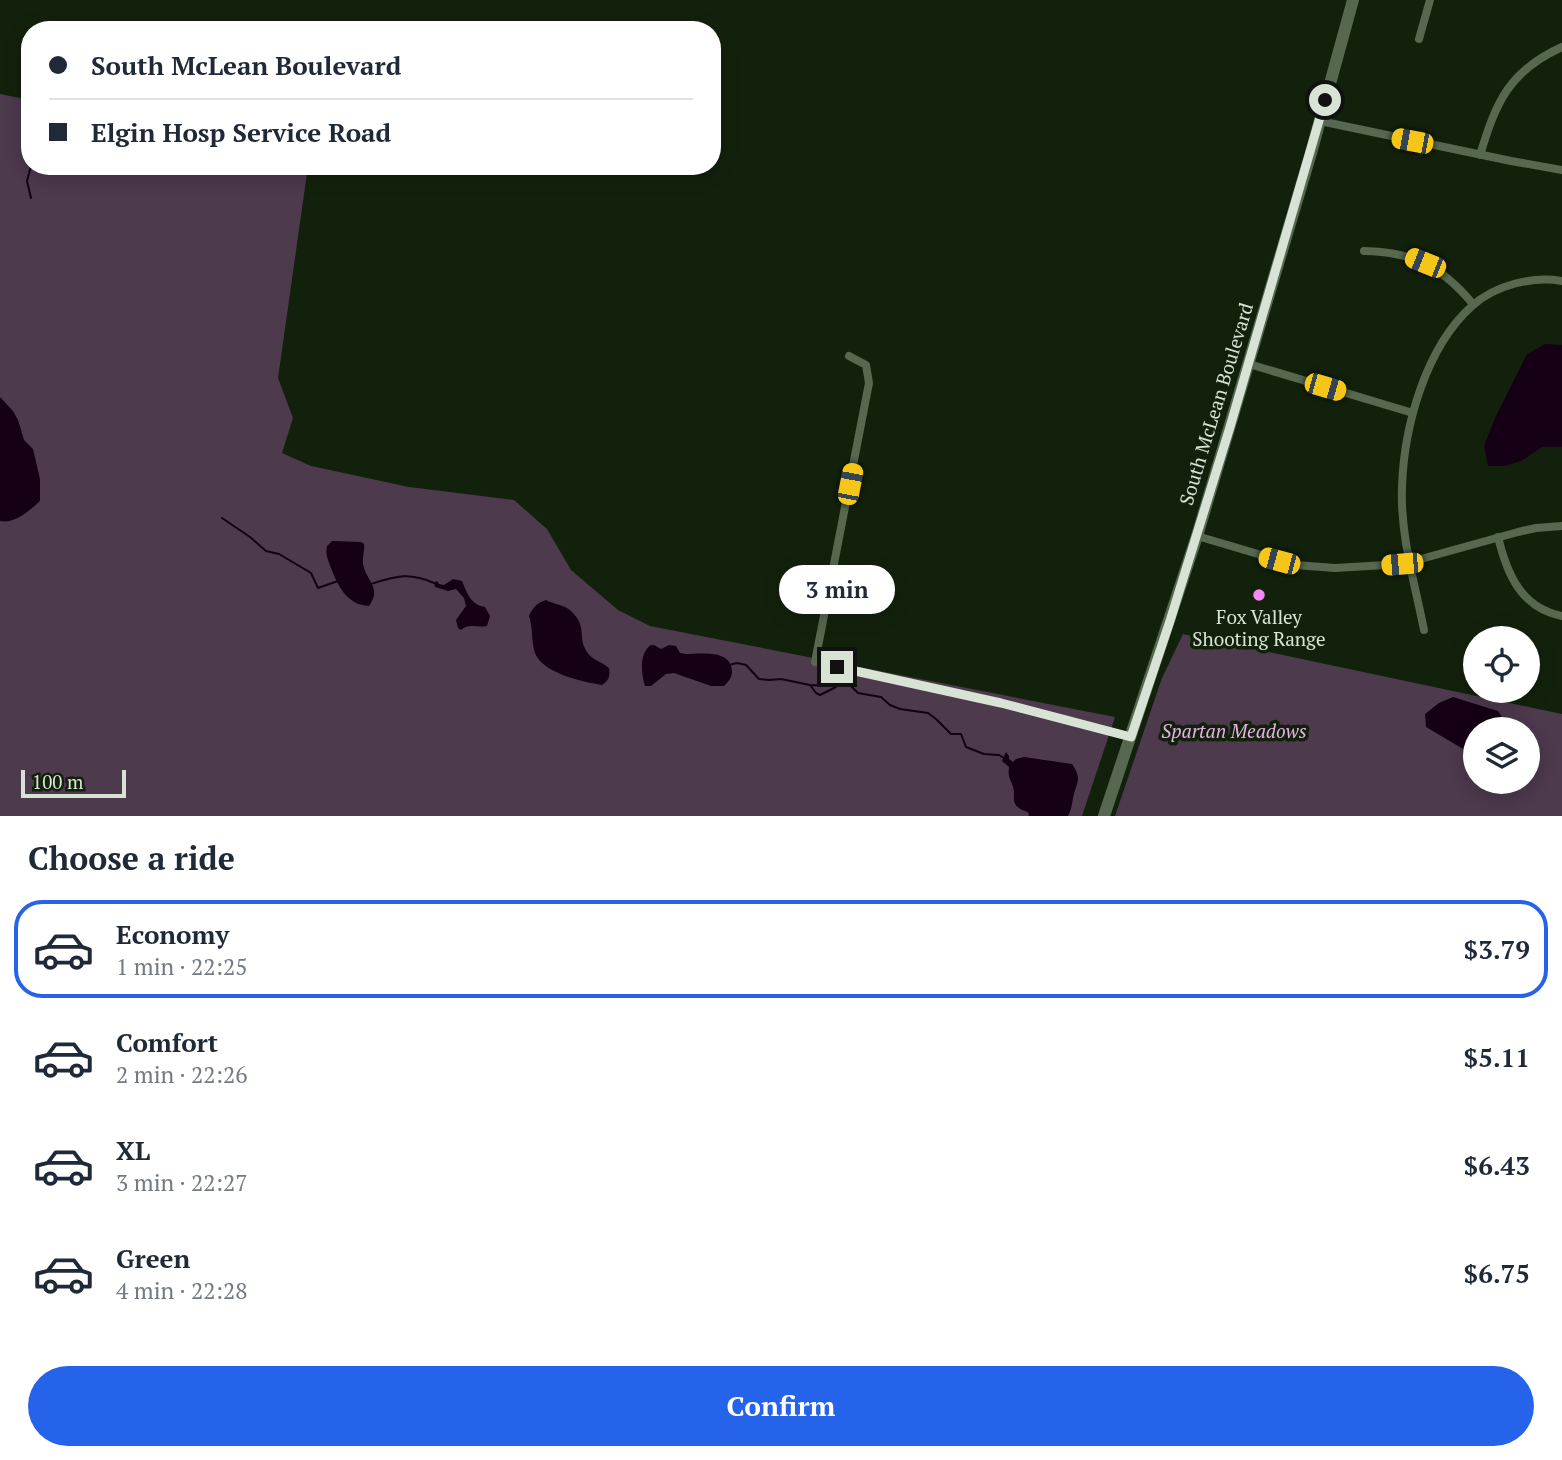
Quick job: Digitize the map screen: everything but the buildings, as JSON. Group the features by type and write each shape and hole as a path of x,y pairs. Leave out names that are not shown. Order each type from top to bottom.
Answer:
{"main road":[{"name":"South McLean Boulevard","path":"1104,816 1197,536 1320,121 1353,0"}],"street":[{"path":"1419,39 1430,0"},
{"path":"1480,155 1490,119 1513,81 1535,62 1562,47"},
{"path":"1320,121 1562,170"},
{"path":"1364,251 1399,254 1425,263 1458,286 1474,304"},
{"path":"1423,630 1404,528 1402,488 1412,413 1428,371 1453,326 1474,304 1513,284 1535,280 1562,281"},
{"path":"849,356 866,365 869,383 815,662 1013,706 1131,737"},
{"path":"1249,364 1412,413"},
{"path":"1197,536 1295,565 1335,568 1410,562 1498,537 1536,528 1562,526"},
{"path":"1498,537 1515,583 1540,609 1562,616"}],"green space":[{"path":"0,94 21,98 21,175 307,175 278,378 293,418 282,453 311,466 409,487 514,500 547,529 571,570 618,610 650,626 1115,717 1082,816 0,816"},
{"name":"Spartan Meadows","path":"1183,634 1463,693 1463,703 1510,703 1562,714 1562,816 1115,816 1162,678"}],"shaded area":[{"path":"1545,344 1562,345 1562,447 1542,447 1521,461 1505,466 1488,466 1484,446 1495,418 1527,354"},
{"path":"0,397 13,411 24,440 33,449 40,479 40,501 22,516 11,521 0,521"},
{"path":"332,541 364,544 363,565 374,590 369,606 355,602 340,588 327,555 327,546"},
{"path":"453,579 462,581 473,601 485,607 490,616 487,626 470,626 461,630 458,628 456,620 466,606 464,598 456,589 448,591 435,587 434,583 437,581 444,585"},
{"path":"546,600 566,607 576,617 587,652 609,668 608,678 602,685 564,675 539,660 535,653 529,616 540,602"},
{"path":"651,645 661,649 669,645 676,646 680,653 686,654 724,657 731,666 731,677 724,686 711,686 674,673 666,674 651,686 645,686 643,658"},
{"path":"1453,697 1463,700 1463,703 1498,711 1502,717 1463,717 1463,749 1426,727 1425,714 1439,703"},
{"path":"1006,752 1013,762 1024,757 1072,764 1078,781 1068,816 1029,816 1028,812 1017,806 1009,767 1002,761"}],"waterway":[{"path":"29,175 27,181 31,198"},
{"path":"222,518 266,551 279,554 311,573 318,588 338,581"},
{"path":"371,584 403,576 417,577 434,583"},
{"path":"729,665 746,665 759,679 781,679 810,685 851,686 858,693 881,697 900,709 928,713 951,734 961,734 966,747 1004,758"},
{"path":"810,685 820,695 836,687"}],"place":[{"name":"Fox Valley Shooting Range","path":"1259,595"}],"route":[{"path":"837,667 1001,703 1131,737 1197,536 1325,100"}]}
